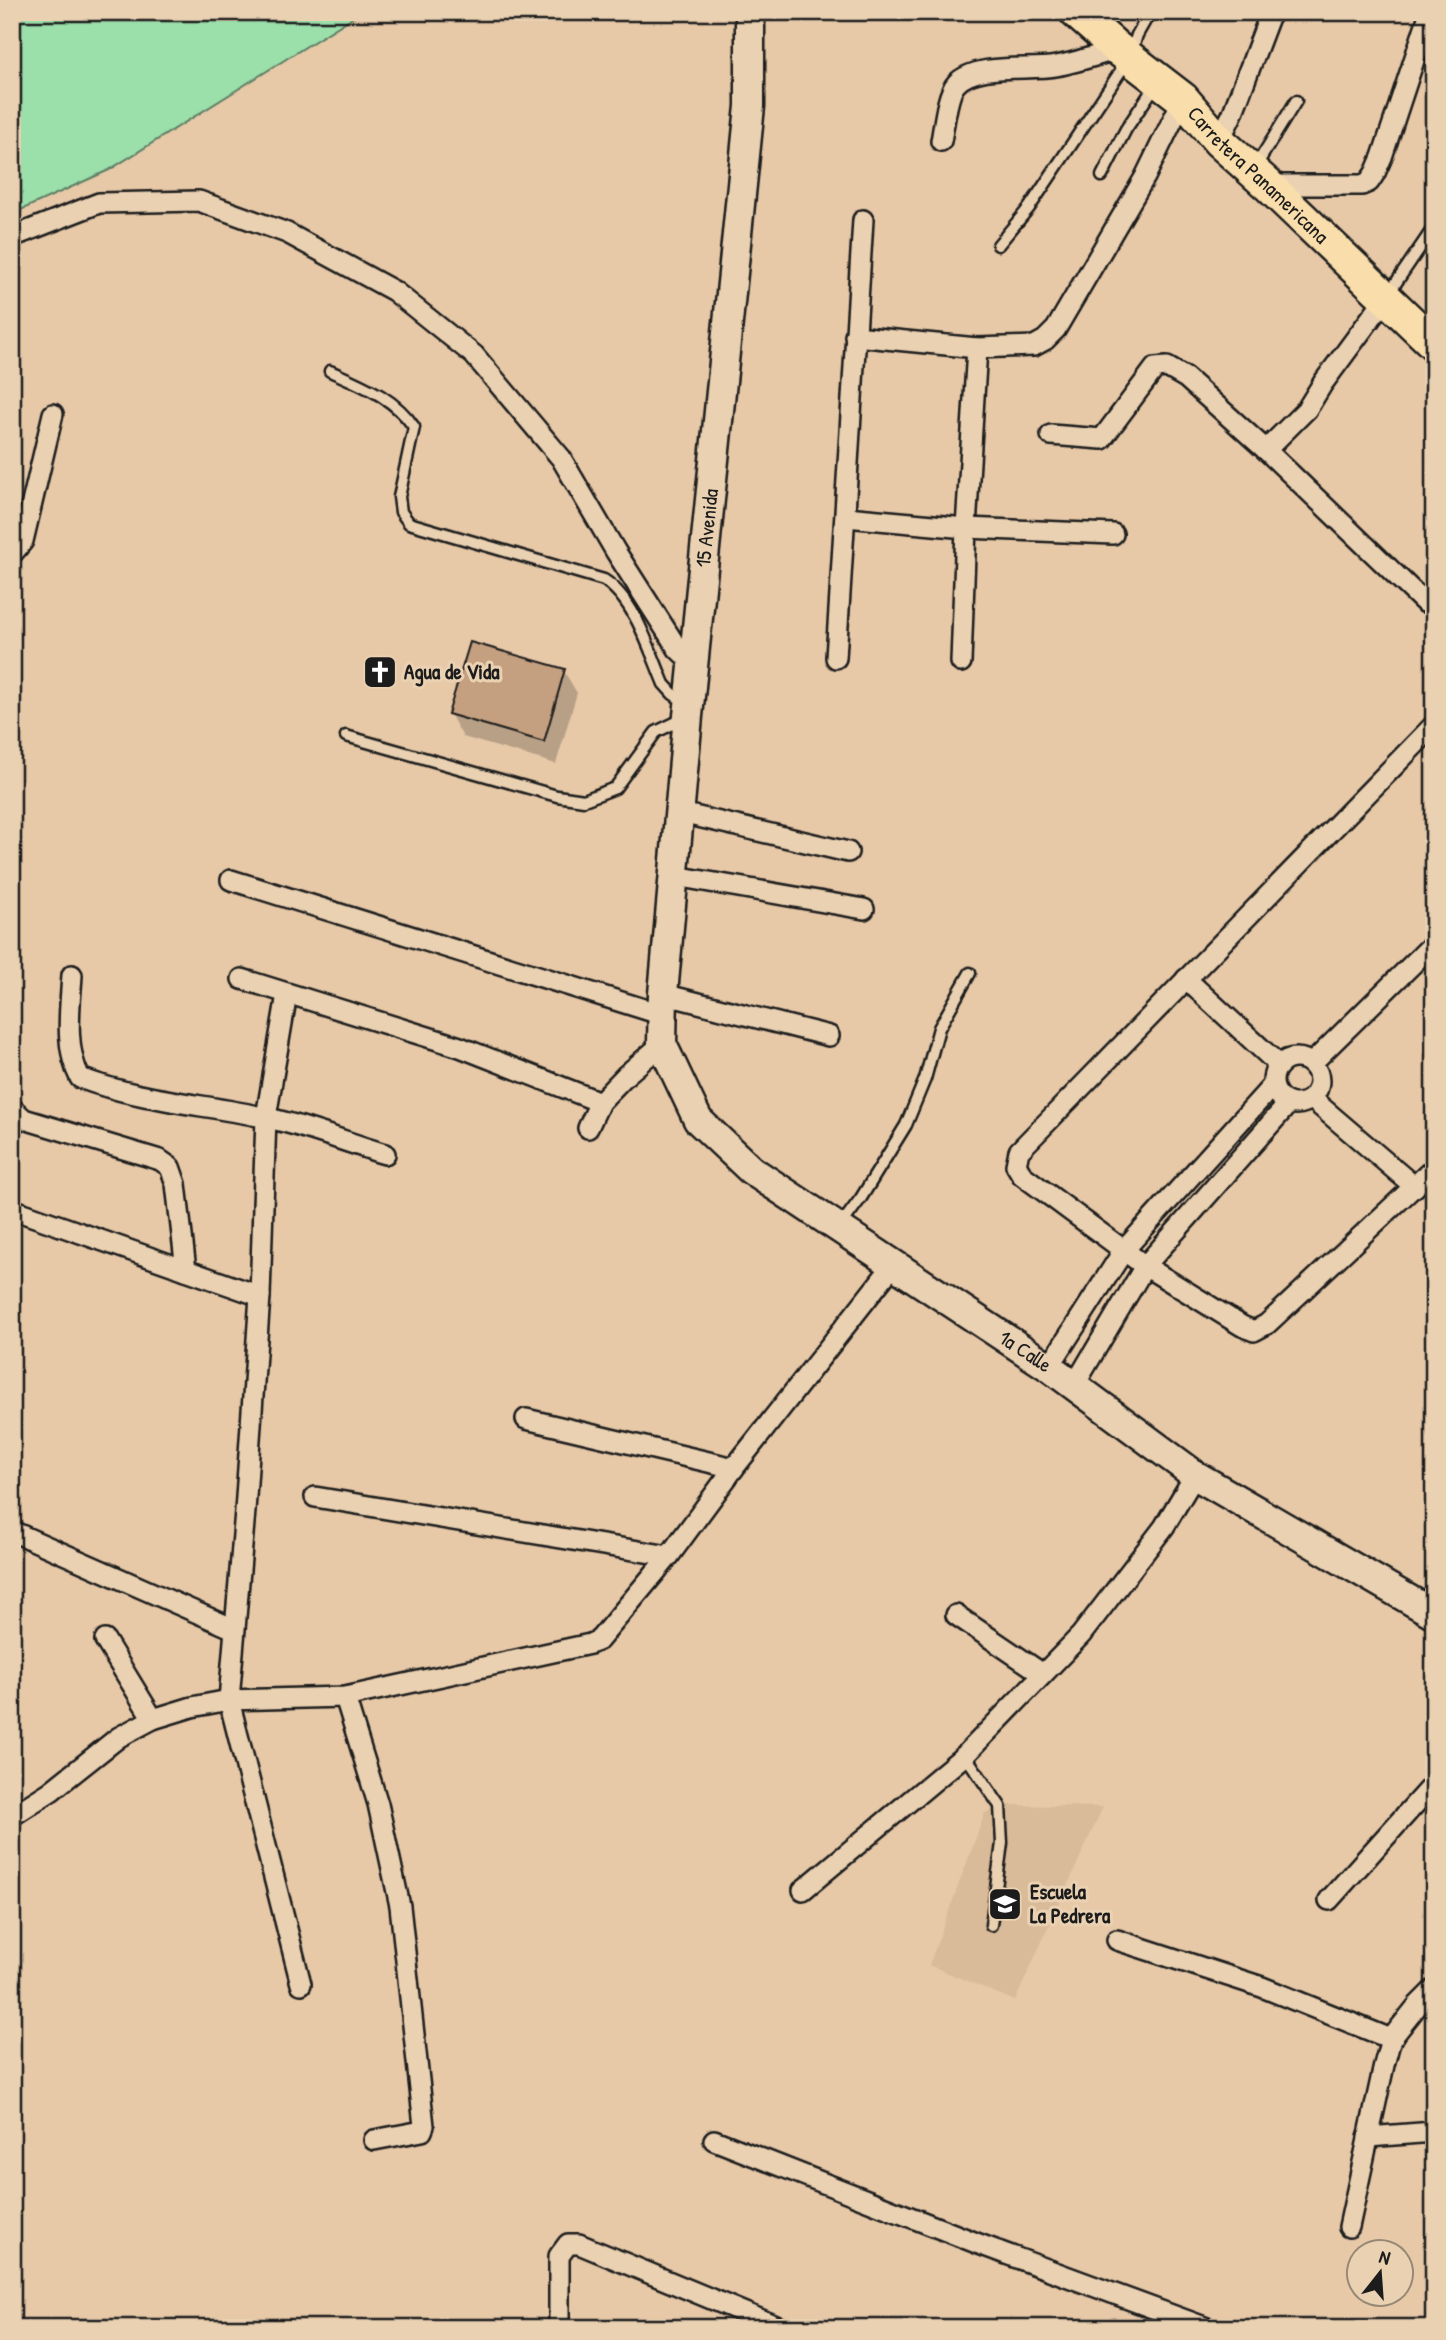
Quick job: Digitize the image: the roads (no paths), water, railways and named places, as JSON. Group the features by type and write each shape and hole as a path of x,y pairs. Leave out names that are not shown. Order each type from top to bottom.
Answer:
{"main road":[{"name":"Carretera Panamericana","path":"1080,13 1124,53 1171,90 1219,141 1385,299 1431,335"}],"street":[{"name":"15 Avenida","path":"662,1044 663,1004 689,711 750,106 750,12"},
{"path":"1219,141 1232,115 1271,12"},
{"path":"1260,178 1362,185 1369,182 1382,157 1430,12"},
{"path":"941,141 950,95 956,84 967,76 985,71 1055,66 1124,53"},
{"path":"855,336 977,348 1034,346 1045,340 1056,329 1145,177 1171,90"},
{"path":"12,237 99,202 199,201 287,233 394,291 474,355 561,458 616,552 678,649 694,664"},
{"path":"836,658 863,220"},
{"path":"1266,450 1307,409 1385,299"},
{"path":"961,662 977,348"},
{"path":"1051,435 1102,439 1155,368 1167,367 1186,378 1266,450 1423,603"},
{"path":"12,554 23,541 53,414"},
{"path":"846,517 966,527 1113,534"},
{"path":"1434,725 1019,1151 1016,1165 1021,1175 1145,1266 1254,1331 1268,1324 1434,1168"},
{"path":"681,813 848,852"},
{"path":"675,876 864,909"},
{"path":"230,880 663,1004 829,1036"},
{"path":"1312,1063 1434,943"},
{"path":"72,975 69,1033 75,1068 80,1078 144,1095 266,1117 385,1154"},
{"path":"242,979 460,1047 600,1102"},
{"path":"1186,979 1279,1065"},
{"path":"287,994 266,1117 260,1296 229,1700 302,1984"},
{"path":"588,1128 600,1102 662,1044"},
{"name":"1a Calle","path":"662,1044 698,1120 751,1170 1049,1367 1195,1475 1434,1614"},
{"path":"1299,1058 1312,1063 1317,1069 1320,1085 1312,1099 1305,1103 1282,1100 1273,1085 1274,1074 1279,1065 1299,1058"},
{"path":"1049,1367 1124,1250 1273,1085"},
{"path":"1312,1099 1415,1187"},
{"path":"1074,1386 1145,1266 1289,1103"},
{"path":"12,1108 24,1119 160,1160 170,1167 176,1184 186,1270"},
{"path":"12,1209 260,1296"},
{"path":"12,1816 51,1791 119,1737 153,1719 192,1707 229,1700 345,1697 590,1644 608,1631 669,1556 734,1468 894,1264"},
{"path":"526,1419 734,1468"},
{"path":"803,1890 965,1755 1081,1634 1164,1527 1195,1475"},
{"path":"315,1497 669,1556"},
{"path":"12,1531 234,1629"},
{"path":"956,1615 1043,1674"},
{"path":"105,1640 153,1719"},
{"path":"345,1697 378,1804 400,1906 424,2126 422,2131 374,2140"},
{"path":"1329,1900 1434,1783"},
{"path":"1117,1940 1262,1987 1391,2039"},
{"path":"1349,2227 1391,2039 1434,1989"},
{"path":"1368,2137 1434,2132"},
{"path":"714,2140 979,2244 1207,2328"},
{"path":"559,2328 559,2256 568,2244 579,2244 781,2328"}],"lane":[{"path":"998,245 1029,208 1150,12"},
{"path":"1102,176 1126,129 1171,90"},
{"path":"1260,178 1296,101"},
{"path":"1385,299 1434,227"},
{"path":"330,371 383,396 404,412 414,427 400,497 401,512 408,523 604,580 617,588 628,603 664,684 689,711 656,732 615,789 584,800 557,796 346,736"},
{"path":"839,1228 906,1125 925,1079 939,1028 970,973"},
{"path":"965,1755 1000,1806 1002,1843 991,1925"}],"place":[{"name":"Agua de Vida","path":"380,672"},
{"name":"Escuela La Pedrera","path":"1005,1904"}]}
